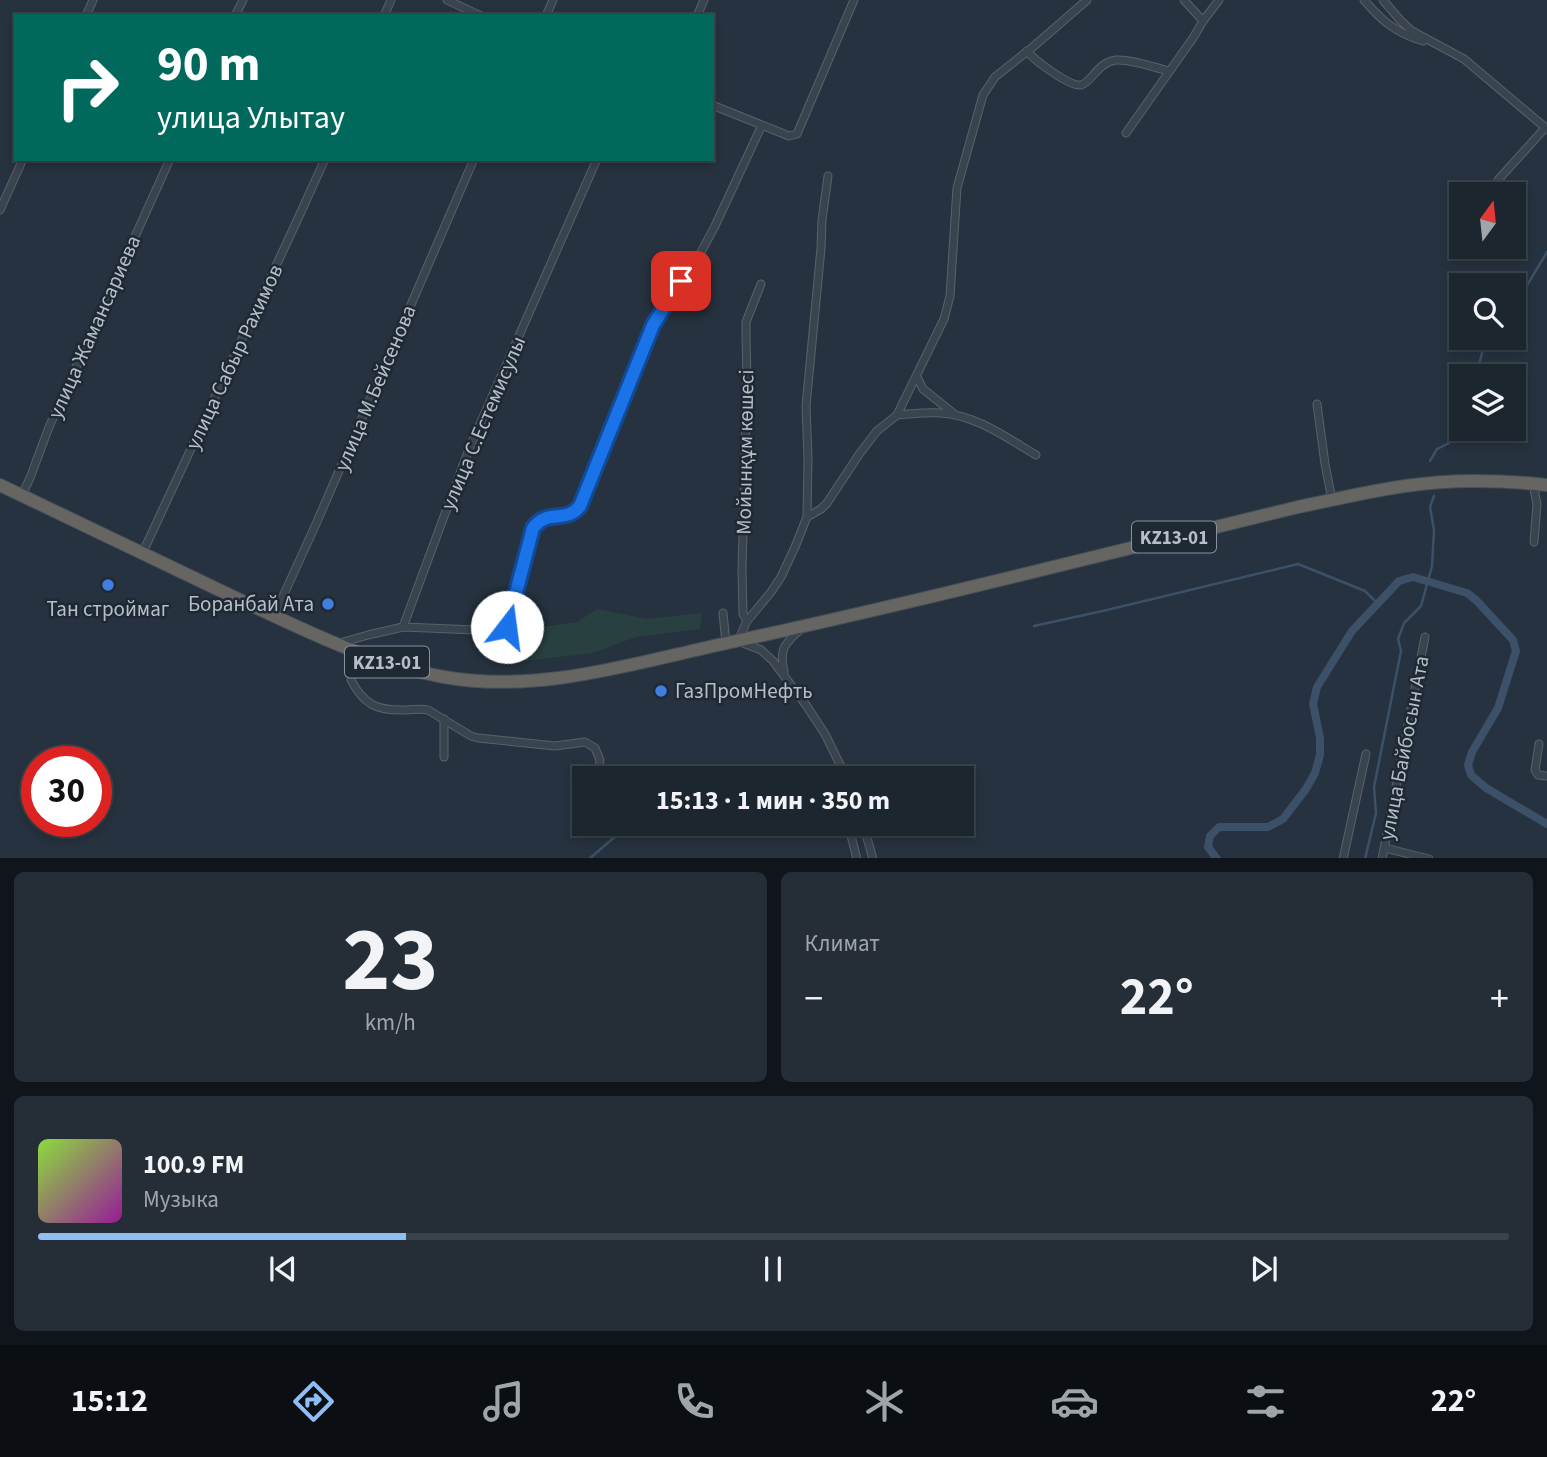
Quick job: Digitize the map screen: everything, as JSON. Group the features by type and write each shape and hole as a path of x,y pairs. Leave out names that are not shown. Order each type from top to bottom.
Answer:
{"highway":[{"name":"KZ13-01","path":"0,485 274,616 358,653 443,677 489,682 524,682 578,675 732,642 1332,500 1407,485 1474,481 1547,485"}],"street":[{"path":"447,0 477,14"},
{"path":"714,106 789,136 796,134 854,0"},
{"path":"807,517 827,503 877,431 897,415 948,309 957,188 983,95 995,77 1087,0"},
{"path":"1184,0 1203,21"},
{"path":"1126,133 1219,0"},
{"path":"1364,0 1385,24 1410,37 1431,42"},
{"path":"1383,0 1412,31 1464,59 1546,128 1498,180"},
{"path":"1027,51 1049,70 1080,85 1103,65 1116,60 1169,71"},
{"path":"337,644 403,627 500,631 507,627 533,528 541,519 569,514 580,506 653,325 700,254 762,125"},
{"path":"0,210 22,161"},
{"name":"улица Жамансариева","path":"22,495 49,426 169,161"},
{"name":"улица Сабыр Рахимов","path":"142,554 324,161"},
{"name":"улица М.Бейсенова","path":"274,616 473,161"},
{"name":"улица С.Естемисулы","path":"403,627 469,449 596,161"},
{"path":"732,642 781,577 807,517 806,406 828,176"},
{"name":"Мойынқұм көшесі","path":"747,621 743,614 742,570 746,322 761,284"},
{"path":"917,377 923,389 957,415 999,433 1036,455"},
{"path":"1317,404 1332,500"},
{"path":"897,415 957,415"},
{"path":"1533,483 1537,504 1534,542"},
{"path":"723,612 732,642"},
{"path":"785,676 783,648 787,641 805,626"},
{"name":"улица Байбосын Ата","path":"1382,858 1425,637"},
{"path":"732,642 755,647 767,654 825,734 841,766"},
{"path":"358,653 351,680 352,689 375,707 397,710 422,708 478,738 555,746 585,742 594,747 600,760 599,766"},
{"path":"444,719 444,757"},
{"path":"1539,744 1535,770 1538,775 1547,776"},
{"path":"1343,858 1366,754"},
{"path":"851,836 857,858"},
{"path":"866,836 873,858"},
{"path":"1385,848 1425,858"}],"green space":[{"path":"597,609 647,619 702,613 700,629 636,637 592,653 510,663 515,631 577,622"}],"waterway":[{"path":"1526,287 1547,252"},
{"path":"1479,364 1483,350"},
{"path":"1430,461 1437,449 1450,441"},
{"path":"1365,858 1376,813 1374,787 1401,651 1398,639 1404,623 1421,606 1432,566 1434,530 1430,507 1434,496"},
{"path":"1034,626 1298,564 1365,591 1378,604"},
{"path":"1216,858 1208,847 1210,836 1219,827 1268,827 1283,819 1306,789 1315,773 1320,755 1320,738 1313,704 1317,687 1352,631 1399,581 1413,577 1467,593 1513,640 1516,651 1498,708 1472,752 1468,765 1471,775 1486,788 1547,824"},
{"path":"590,858 616,836"}],"place":[{"name":"Тан строймаг","path":"108,585"},
{"name":"Боранбай Ата","path":"328,604"},
{"name":"ГазПромНефть","path":"661,691"}],"route":[{"path":"507,627 533,528 541,519 574,513 580,506 653,325 681,281"}]}
